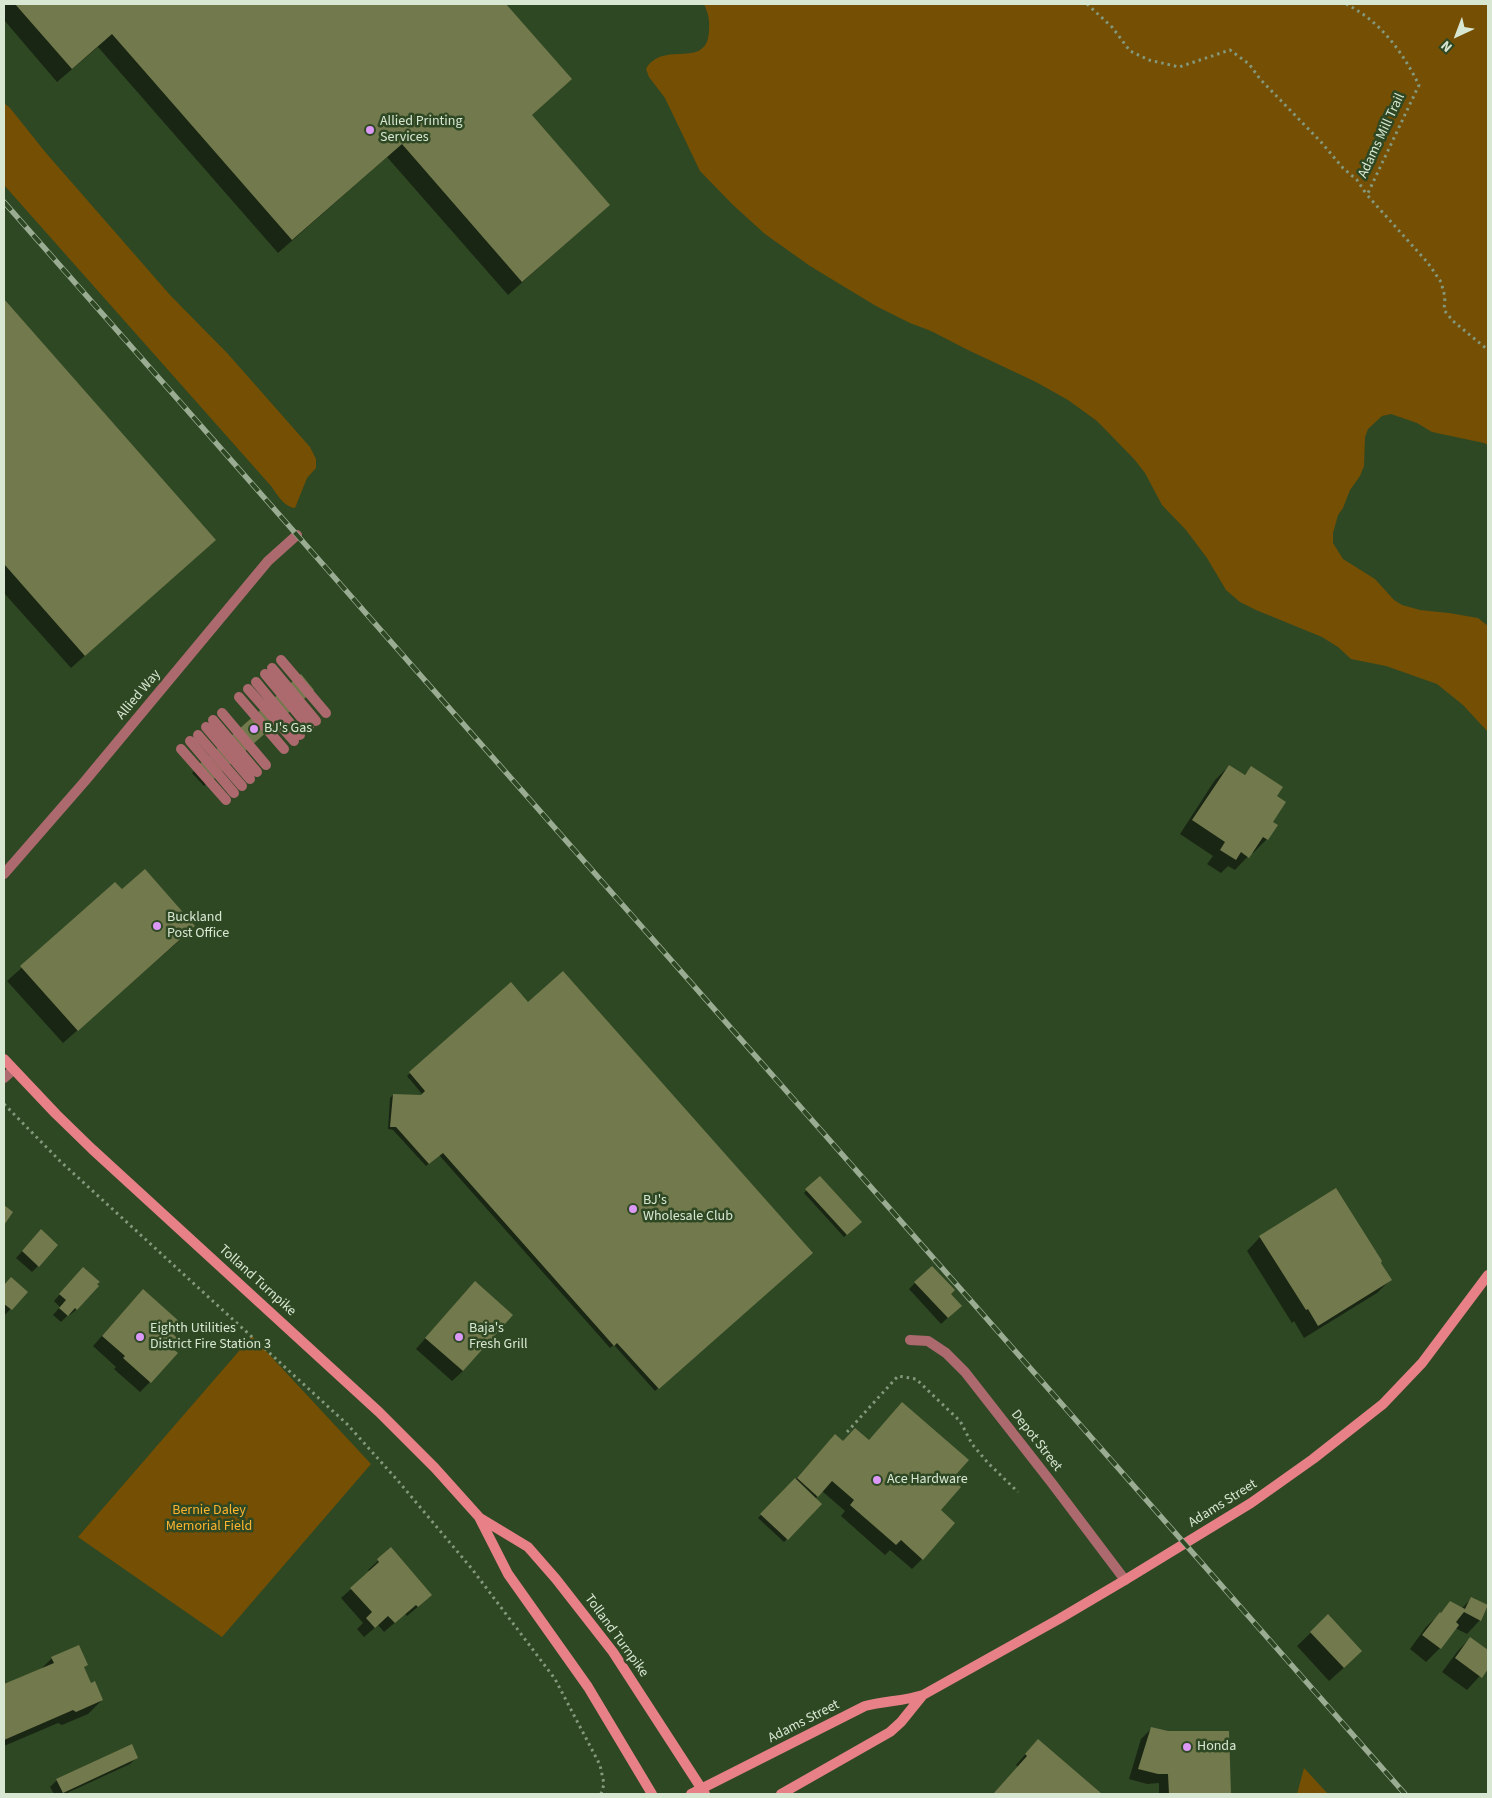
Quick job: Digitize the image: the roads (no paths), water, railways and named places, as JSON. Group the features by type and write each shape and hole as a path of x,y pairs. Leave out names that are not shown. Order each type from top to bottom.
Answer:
{"main road":[{"name":"Tolland Turnpike","path":"4,1060 92,1149 380,1412 480,1517 528,1547 556,1579 613,1652 704,1792"},
{"name":"Adams Street","path":"691,1794 704,1792 865,1706 908,1700 923,1695 1059,1619 1274,1488 1377,1409 1422,1363 1488,1275"},
{"name":"Tolland Turnpike","path":"480,1517 508,1574 588,1687 652,1794"},
{"name":"Adams Street","path":"781,1794 890,1732 901,1722 923,1695"}],"street":[{"name":"Allied Way","path":"4,874 85,781 268,561 297,536"},
{"path":"281,660 326,713"},
{"path":"268,671 312,724"},
{"path":"252,686 297,738"},
{"path":"239,697 284,749"},
{"path":"222,713 266,765"},
{"path":"194,738 246,783 209,724"},
{"path":"181,749 226,800"},
{"path":"4,1078 13,1070"},
{"name":"Depot Street","path":"910,1340 928,1341 946,1353 965,1372 1052,1482 1125,1580"}],"railway":[{"path":"4,202 1405,1794"}],"place":[{"name":"Allied Printing Services","path":"370,130"},
{"name":"BJ's Gas","path":"254,729"},
{"name":"Buckland Post Office","path":"157,926"},
{"name":"BJ's Wholesale Club","path":"633,1209"},
{"name":"Eighth Utilities District Fire Station 3","path":"140,1337"},
{"name":"Baja's Fresh Grill","path":"459,1337"},
{"name":"Ace Hardware","path":"877,1480"},
{"name":"Honda","path":"1187,1747"}],"park label":[{"name":"Bernie Daley Memorial Field","path":"209,1519"}]}
